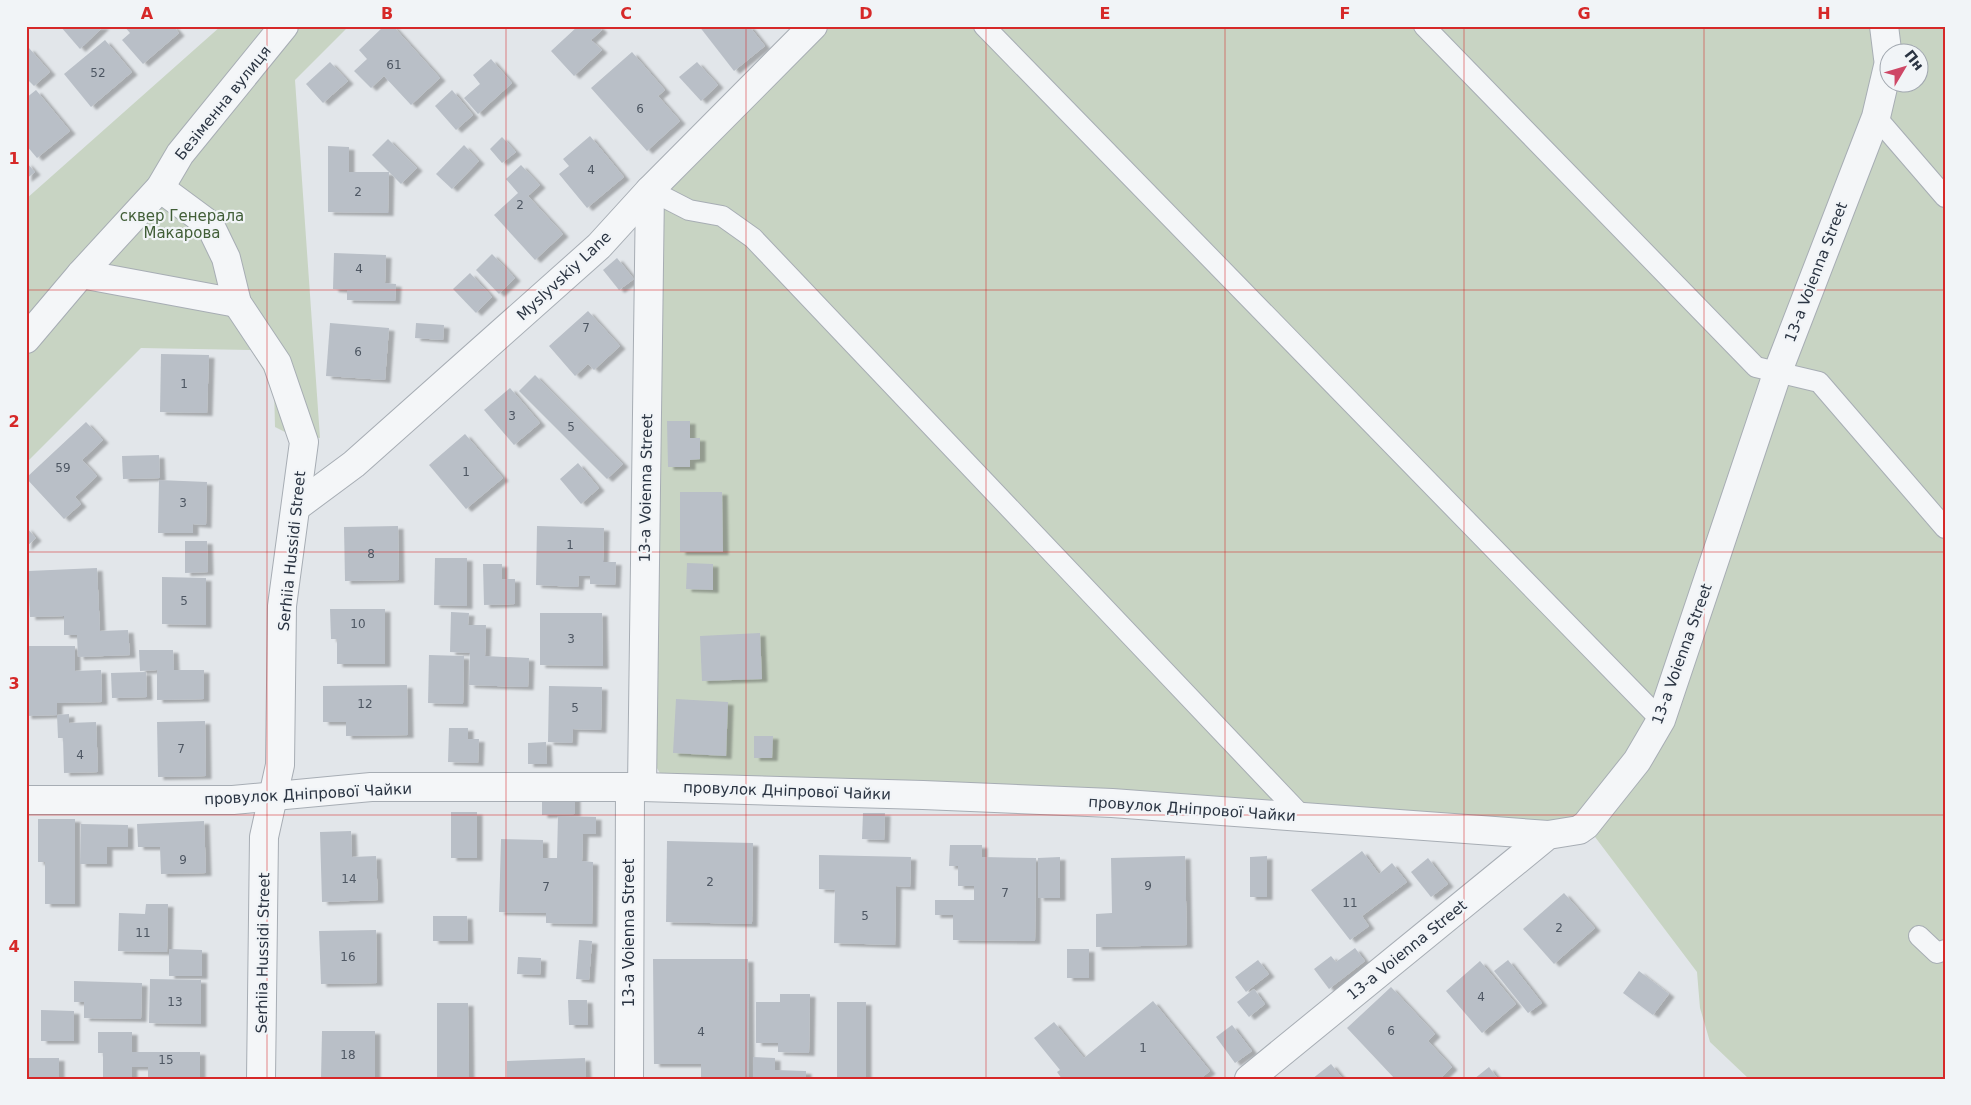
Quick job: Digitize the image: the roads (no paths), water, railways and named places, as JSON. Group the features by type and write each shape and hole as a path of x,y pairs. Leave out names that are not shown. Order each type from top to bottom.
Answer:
{"street":[{"name":"Безіменна вулиця","path":"26,339 81,274 160,188 180,154 284,26"},
{"name":"Myslyvskiy Lane","path":"296,507 354,464 599,246 650,190 813,26"},
{"path":"1884,26 1886,42"},
{"name":"13-a Voienna Street","path":"1249,1079 1548,835 1579,830 1586,825 1637,761 1661,720 1778,371 1876,117 1882,92"},
{"name":"Serhiia Hussidi Street","path":"160,188 210,225 226,258 237,303 277,363 304,442 282,606 280,765 264,837 261,1079"},
{"name":"13-a Voienna Street","path":"629,1079 650,190"},
{"path":"81,274 237,303"},
{"name":"провулок Дніпрової Чайки","path":"26,800 233,800 371,787 636,787 1023,799 1302,816 1548,835"}],"lane":[{"path":"984,26 1661,720"},
{"path":"1424,26 1756,366 1819,382 1945,528"},
{"path":"1876,117 1945,197"},
{"path":"650,190 689,210 722,216 753,238 1302,816"},
{"path":"1919,936 1937,953 1945,950"}],"park label":[{"name":"сквер Генерала Макарова","path":"182,224"}]}
